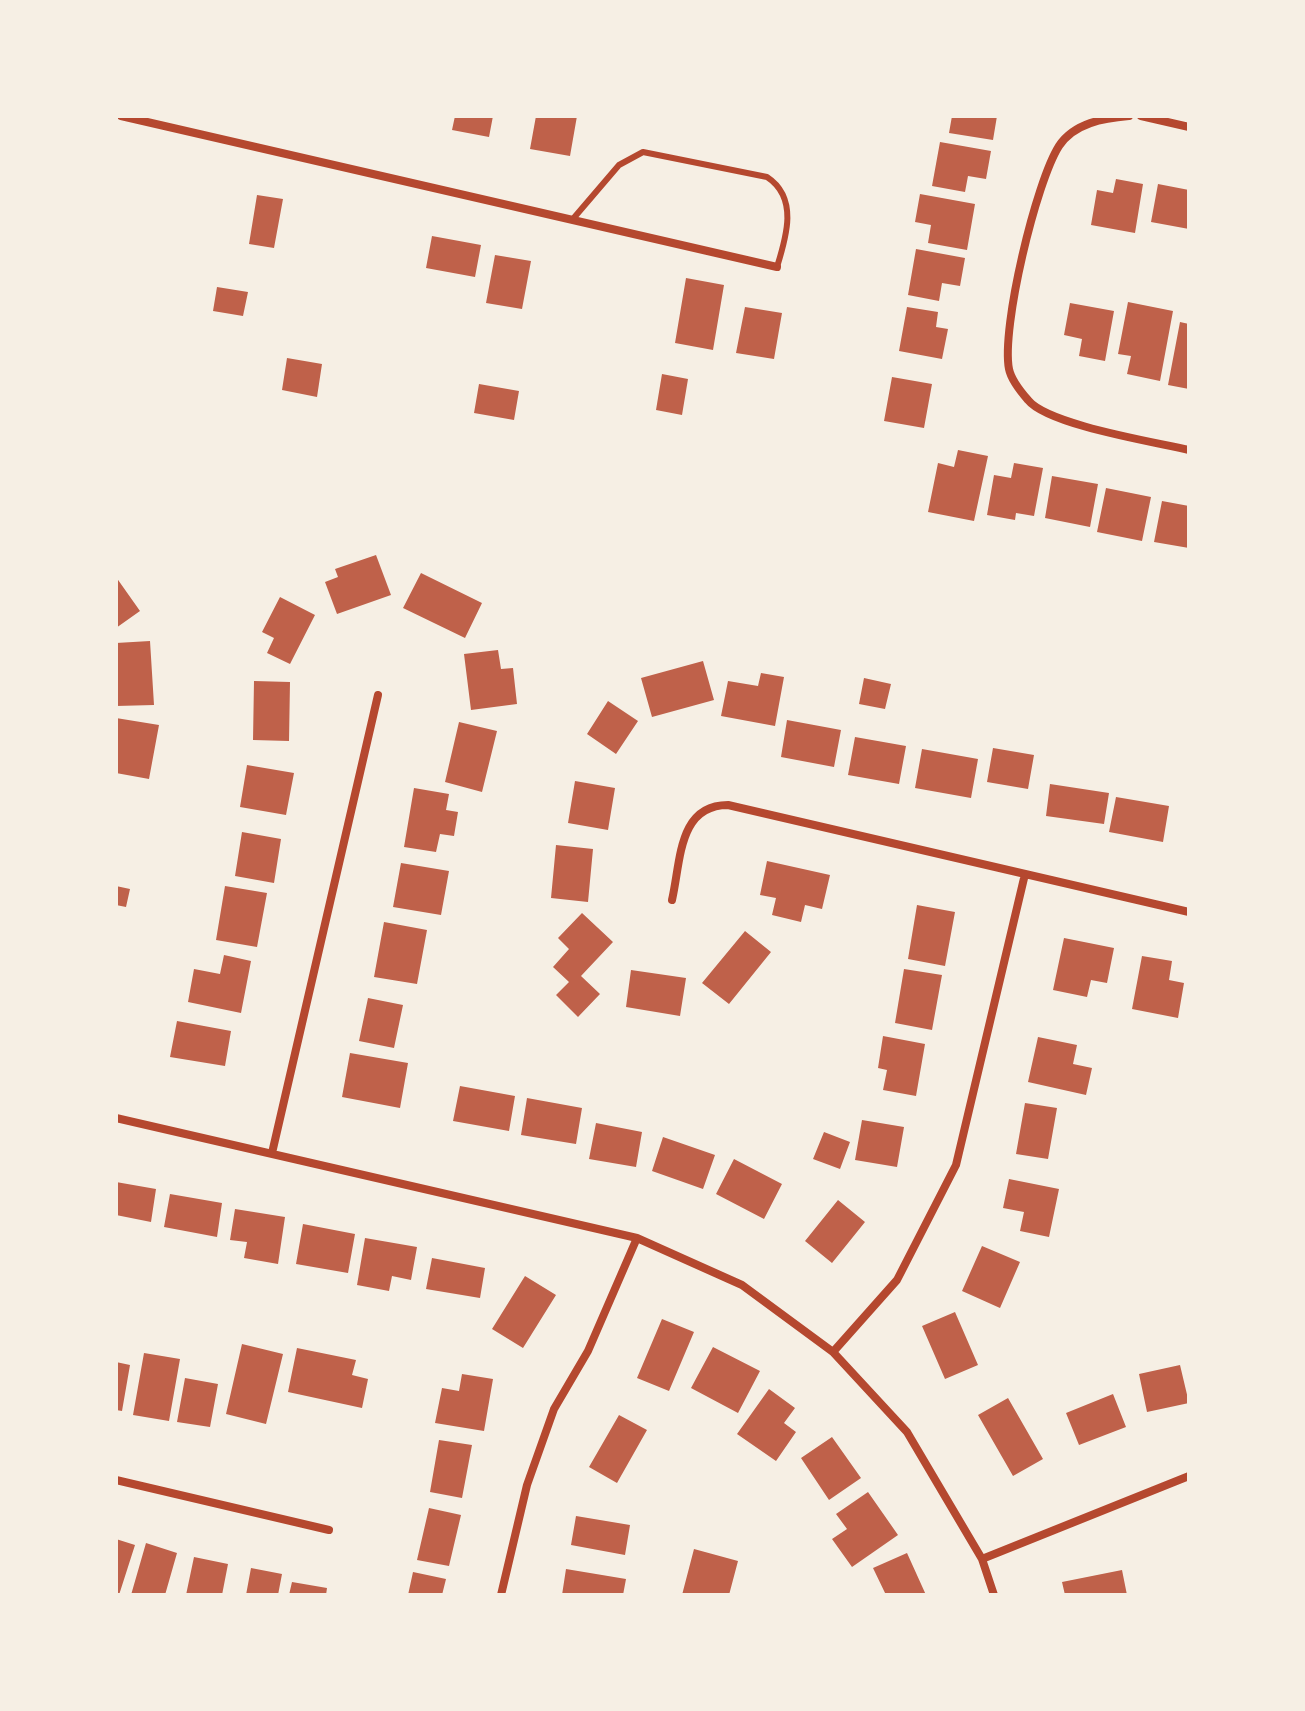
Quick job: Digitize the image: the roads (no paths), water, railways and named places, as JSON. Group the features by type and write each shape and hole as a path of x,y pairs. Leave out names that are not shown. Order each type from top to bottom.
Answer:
{"street":[{"path":"121,116 777,267"},
{"path":"1129,116 1095,119 1061,144 1042,182 1006,336 1009,373 1030,403 1062,420 1189,450"},
{"path":"1141,116 1189,127"},
{"path":"272,1153 378,695"},
{"path":"672,900 687,830 695,815 710,805 728,805 1189,912"},
{"path":"833,1352 897,1280 956,1165 1025,874"},
{"path":"116,1118 637,1238 742,1285 833,1352 907,1432 982,1559 994,1595"},
{"path":"501,1595 527,1485 554,1409 588,1351 637,1238"},
{"path":"982,1559 1189,1476"},
{"path":"116,1480 329,1530"}],"lane":[{"path":"572,220 619,165 643,152 767,177 777,184 789,221 777,267"}]}
